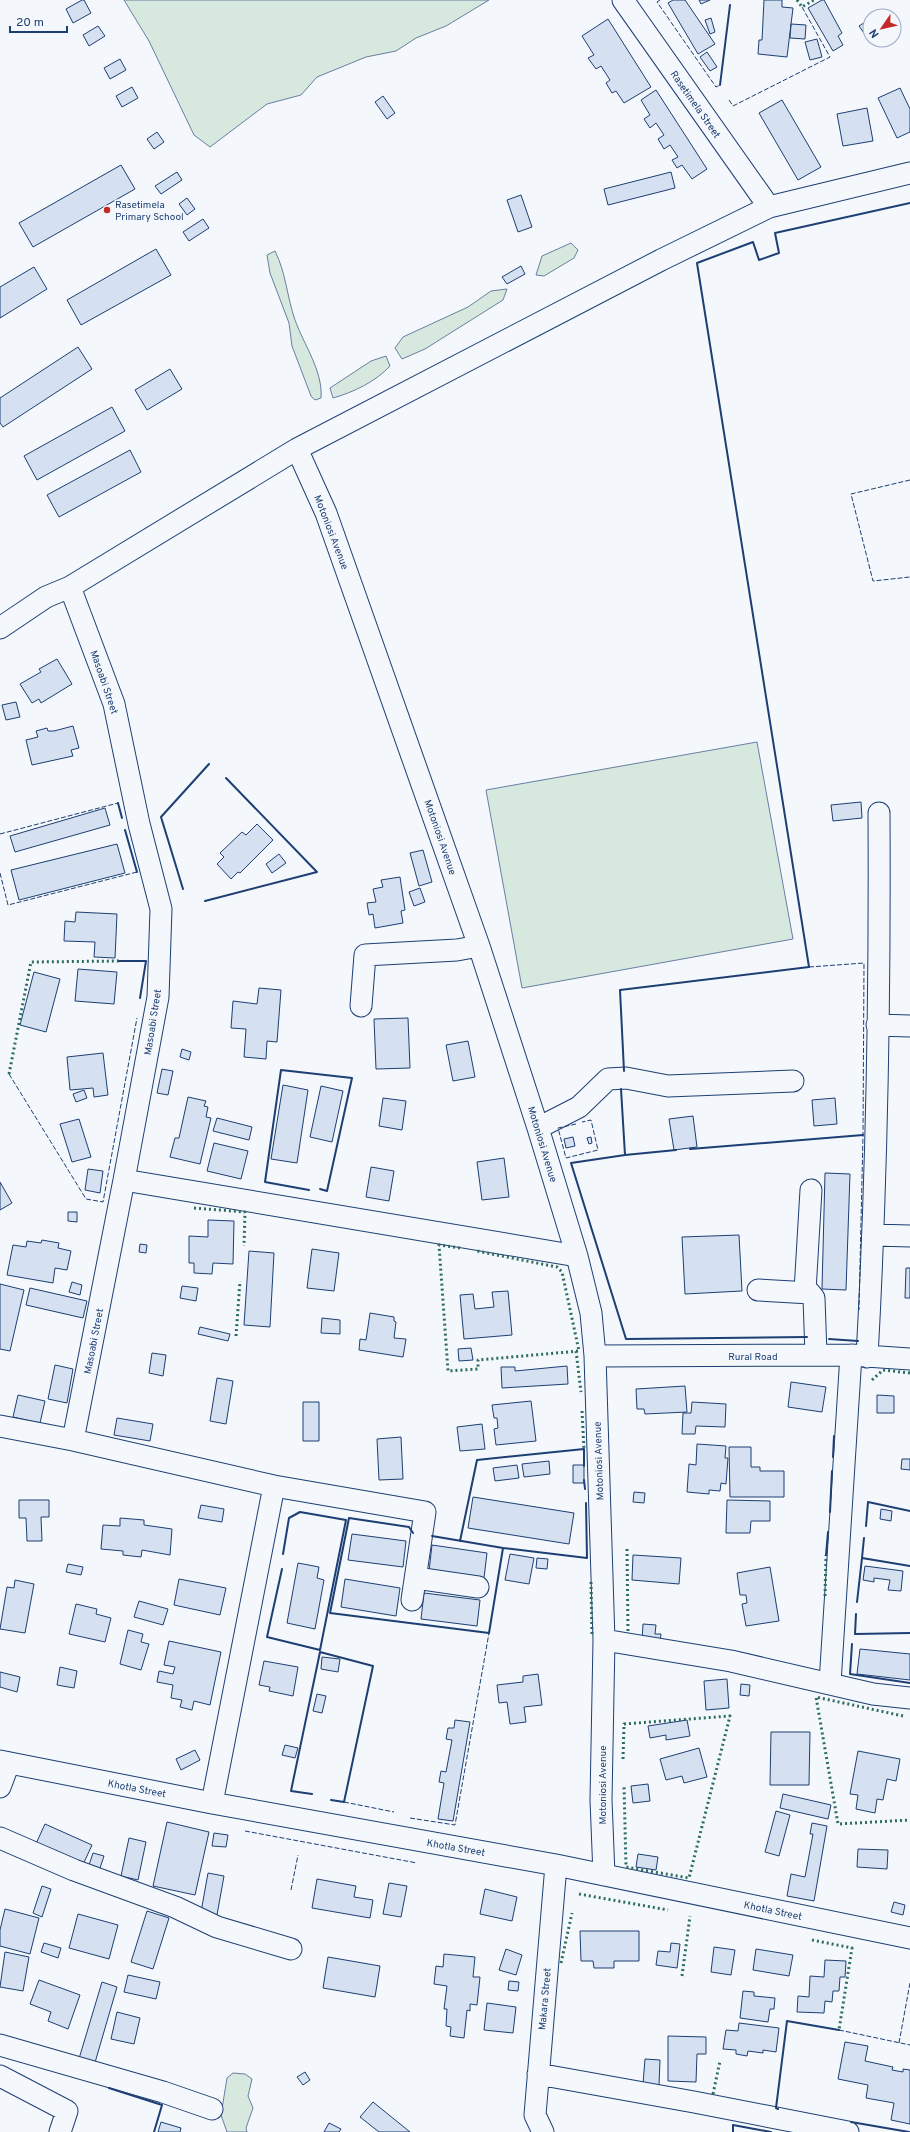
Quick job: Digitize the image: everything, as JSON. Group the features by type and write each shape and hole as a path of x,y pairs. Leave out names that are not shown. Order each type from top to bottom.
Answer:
{"street":[{"name":"Rasetimela Street","path":"623,0 769,207"},
{"path":"0,628 46,597 70,587 297,449 647,267 769,207 910,173"},
{"name":"Motoniosi Avenue","path":"297,449 326,513 479,946 538,1128 577,1256 591,1313 595,1356 604,1640 601,1800 604,1875"},
{"name":"Masoabi Street","path":"70,587 114,704 139,824 161,909 158,997 73,1440"},
{"path":"830,1683 859,1356 874,1235 877,1025 880,937 879,813"},
{"path":"361,1006 365,955 457,950 479,946"},
{"path":"877,1025 910,1026"},
{"path":"538,1128 579,1107 608,1079 626,1078 668,1086 793,1081"},
{"path":"124,1180 577,1256"},
{"path":"805,1291 811,1190"},
{"path":"874,1235 910,1236"},
{"path":"758,1290 805,1291 810,1293 814,1298 816,1356"},
{"name":"Rural Road","path":"595,1356 859,1356 910,1359"},
{"path":"0,1426 73,1440 274,1486 425,1512 412,1600"},
{"path":"212,1803 274,1486"},
{"path":"416,1578 478,1587"},
{"path":"604,1640 731,1661 873,1694 910,1698"},
{"path":"0,1787 5,1762"},
{"name":"Khotla Street","path":"5,1762 212,1803 556,1865 910,1938"},
{"path":"0,1838 74,1870 176,1907 217,1927 291,1949"},
{"name":"Makara Street","path":"544,2132 535,2115 556,1865"},
{"path":"0,2045 163,2092 212,2109"},
{"path":"538,2074 848,2132"},
{"path":"0,2076 67,2111 60,2132"}],"shaded area":[{"path":"124,0 489,0 446,26 416,38 396,51 366,57 317,77 301,95 267,104 210,147 194,135 149,41"},
{"path":"571,243 578,250 574,258 544,276 536,275 542,256"},
{"path":"275,251 282,268 295,320 319,378 321,398 315,400 311,396 292,346 289,323 270,273 267,255"},
{"path":"507,289 503,300 425,349 402,359 395,348 403,337 468,307 491,291"},
{"path":"386,356 390,366 378,377 349,393 333,398 330,388 371,361"},
{"path":"757,742 793,939 522,988 486,790"},
{"path":"233,2073 245,2074 252,2079 248,2096 253,2108 246,2128 247,2132 227,2132 221,2115 227,2078"}],"building":[{"path":"84,0 91,13 73,23 66,9"},
{"path":"673,0 685,0 715,44 698,54 668,3"},
{"path":"699,0 710,0 701,4"},
{"path":"764,0 782,0 782,7 793,8 787,57 758,54 759,40 762,40"},
{"path":"824,0 842,33 838,36 843,45 833,51 808,8"},
{"path":"711,18 715,32 710,34 705,20"},
{"path":"608,19 651,87 624,103 616,91 612,93 606,83 610,80 601,66 596,69 588,58 594,55 582,36"},
{"path":"791,24 806,25 805,39 790,38"},
{"path":"98,26 105,36 89,46 83,35"},
{"path":"817,39 822,57 810,60 805,42"},
{"path":"707,52 717,67 710,71 700,57"},
{"path":"120,59 126,70 110,79 104,68"},
{"path":"132,87 138,98 122,107 116,96"},
{"path":"900,88 910,109 910,132 897,138 878,98"},
{"path":"656,90 707,169 692,179 682,165 677,168 672,160 678,157 670,145 664,149 658,139 664,135 656,123 650,128 644,119 650,115 641,100"},
{"path":"383,96 395,113 387,119 375,102"},
{"path":"782,100 821,167 798,180 759,113"},
{"path":"867,108 873,141 843,146 837,114"},
{"path":"157,132 164,142 154,149 147,139"},
{"path":"121,165 135,189 33,247 19,223"},
{"path":"177,172 182,180 161,194 155,186"},
{"path":"671,172 675,188 608,205 604,189"},
{"path":"521,195 532,227 518,232 507,200"},
{"path":"187,198 195,209 187,215 179,204"},
{"path":"203,219 209,228 189,241 183,232"},
{"path":"156,249 171,275 81,325 67,300"},
{"path":"521,266 525,274 507,284 502,277"},
{"path":"34,267 47,289 0,318 0,287"},
{"path":"78,347 92,369 3,427 0,423 0,398"},
{"path":"170,369 182,389 147,410 135,390"},
{"path":"112,407 125,431 37,480 24,456"},
{"path":"130,450 141,472 59,517 47,495"},
{"path":"57,659 72,684 41,703 39,699 32,703 20,684 41,672 39,669"},
{"path":"16,702 20,717 6,720 2,705"},
{"path":"73,726 79,748 71,750 73,756 32,765 26,740 38,737 36,731 47,728 48,731 54,731"},
{"path":"861,802 862,818 833,821 831,805"},
{"path":"105,808 110,825 15,852 10,836"},
{"path":"257,824 273,840 240,873 238,872 231,879 217,864 224,857 220,853 242,832 246,835"},
{"path":"117,844 125,873 19,900 11,870"},
{"path":"423,850 432,882 419,886 410,853"},
{"path":"279,854 286,863 272,873 266,864"},
{"path":"400,877 405,910 401,911 403,923 375,928 373,914 369,915 367,903 376,902 373,889 383,887 381,880"},
{"path":"420,888 425,902 414,906 409,892"},
{"path":"76,912 117,914 115,958 94,957 95,942 64,941 65,921 75,922"},
{"path":"78,969 117,972 114,1004 75,1001"},
{"path":"34,972 60,979 46,1032 20,1025"},
{"path":"259,988 281,990 277,1042 267,1041 266,1059 244,1057 246,1029 231,1028 233,1001 257,1004"},
{"path":"408,1018 410,1068 376,1069 374,1019"},
{"path":"468,1041 475,1077 453,1081 446,1045"},
{"path":"182,1049 191,1052 189,1060 180,1057"},
{"path":"103,1053 108,1095 94,1097 93,1088 70,1090 67,1057"},
{"path":"162,1069 173,1071 168,1095 157,1093"},
{"path":"283,1085 308,1090 297,1163 271,1159"},
{"path":"321,1086 343,1091 332,1142 310,1137"},
{"path":"84,1090 87,1098 76,1102 73,1094"},
{"path":"188,1097 206,1101 204,1106 208,1107 206,1117 211,1118 200,1164 170,1157 175,1138 179,1138"},
{"path":"383,1098 406,1101 402,1130 379,1126"},
{"path":"835,1098 837,1124 814,1126 812,1100"},
{"path":"693,1116 697,1147 674,1150 669,1119"},
{"path":"217,1118 252,1127 249,1140 213,1131"},
{"path":"79,1119 91,1157 72,1162 60,1124"},
{"path":"573,1137 575,1146 566,1148 564,1139"},
{"path":"591,1137 592,1143 589,1144 587,1138"},
{"path":"214,1143 248,1151 241,1179 207,1171"},
{"path":"504,1158 509,1197 482,1200 477,1162"},
{"path":"371,1167 394,1171 389,1201 366,1197"},
{"path":"88,1169 103,1171 100,1193 85,1190"},
{"path":"825,1173 850,1174 846,1290 822,1289"},
{"path":"0,1182 12,1203 0,1210"},
{"path":"68,1212 77,1212 77,1222 68,1221"},
{"path":"208,1220 234,1221 233,1264 213,1263 212,1274 194,1273 194,1263 189,1263 189,1236 208,1237"},
{"path":"739,1235 742,1291 685,1294 682,1237"},
{"path":"42,1240 59,1243 58,1248 71,1251 67,1270 55,1268 53,1283 7,1275 13,1245 26,1247 27,1241 41,1243"},
{"path":"140,1244 147,1245 146,1253 139,1252"},
{"path":"312,1249 339,1253 334,1291 307,1288"},
{"path":"249,1251 274,1253 270,1327 244,1325"},
{"path":"906,1268 910,1268 910,1298 905,1298"},
{"path":"72,1282 82,1285 80,1295 69,1292"},
{"path":"0,1284 24,1290 10,1351 0,1349"},
{"path":"182,1286 198,1288 196,1301 180,1298"},
{"path":"30,1288 87,1301 83,1318 26,1305"},
{"path":"508,1291 512,1335 464,1339 460,1295 473,1294 475,1309 494,1307 492,1292"},
{"path":"370,1313 394,1317 394,1321 396,1322 394,1338 406,1339 403,1357 359,1350 360,1339 366,1340"},
{"path":"322,1318 340,1320 340,1334 321,1333"},
{"path":"200,1327 230,1334 228,1341 198,1334"},
{"path":"471,1348 473,1360 459,1361 458,1349"},
{"path":"152,1353 166,1355 163,1376 149,1373"},
{"path":"55,1365 73,1369 67,1403 48,1399"},
{"path":"567,1366 568,1384 502,1388 501,1367 515,1367 515,1371"},
{"path":"217,1378 233,1381 226,1424 210,1421"},
{"path":"791,1382 826,1387 822,1412 788,1407"},
{"path":"685,1386 687,1412 645,1414 644,1409 637,1409 636,1389"},
{"path":"18,1395 45,1401 40,1423 13,1417"},
{"path":"877,1395 894,1396 894,1413 877,1413"},
{"path":"531,1401 536,1441 496,1445 494,1429 498,1428 497,1418 494,1418 492,1405"},
{"path":"303,1402 319,1402 319,1441 303,1441"},
{"path":"692,1402 726,1404 725,1427 696,1426 695,1434 682,1434 683,1413 691,1413"},
{"path":"117,1418 153,1424 150,1441 114,1435"},
{"path":"482,1424 485,1449 460,1451 457,1427"},
{"path":"401,1437 403,1479 379,1480 377,1439"},
{"path":"697,1444 726,1446 725,1458 728,1458 726,1484 721,1483 720,1491 709,1490 709,1494 687,1492 689,1464 696,1465"},
{"path":"729,1447 751,1447 751,1467 760,1467 760,1471 784,1471 784,1497 730,1497"},
{"path":"902,1459 910,1459 910,1470 901,1469"},
{"path":"549,1461 550,1474 524,1477 522,1464"},
{"path":"517,1465 519,1478 495,1481 493,1468"},
{"path":"573,1465 584,1465 584,1483 573,1483"},
{"path":"634,1492 645,1493 644,1503 633,1502"},
{"path":"473,1497 574,1513 569,1544 468,1528"},
{"path":"19,1500 49,1500 49,1517 41,1517 42,1541 27,1541 26,1518 19,1518"},
{"path":"727,1500 770,1501 770,1521 751,1521 750,1533 726,1533"},
{"path":"201,1505 224,1509 222,1522 198,1518"},
{"path":"881,1509 892,1511 891,1521 880,1519"},
{"path":"120,1518 144,1520 144,1525 172,1529 170,1555 142,1550 141,1557 123,1555 123,1551 101,1549 103,1525 120,1526"},
{"path":"352,1534 406,1541 403,1567 348,1560"},
{"path":"432,1545 487,1553 484,1578 429,1571"},
{"path":"510,1554 534,1558 529,1584 505,1580"},
{"path":"633,1555 681,1558 679,1584 632,1580"},
{"path":"537,1558 548,1559 547,1569 536,1568"},
{"path":"298,1563 319,1567 317,1578 324,1580 315,1629 287,1623"},
{"path":"68,1564 83,1567 81,1575 66,1572"},
{"path":"865,1566 903,1571 901,1591 888,1590 890,1580 874,1578 874,1582 863,1580"},
{"path":"770,1567 779,1621 746,1626 742,1604 747,1603 746,1595 740,1595 737,1573"},
{"path":"179,1579 226,1588 220,1615 174,1605"},
{"path":"345,1579 400,1588 396,1616 341,1607"},
{"path":"15,1580 34,1584 25,1633 0,1629 7,1587 14,1588"},
{"path":"424,1593 480,1600 477,1626 421,1619"},
{"path":"139,1601 168,1609 163,1625 134,1617"},
{"path":"76,1604 97,1609 96,1614 111,1618 105,1642 69,1634"},
{"path":"643,1624 656,1625 655,1634 661,1634 660,1642 642,1641"},
{"path":"128,1630 143,1634 141,1642 149,1644 141,1670 120,1664"},
{"path":"169,1641 221,1652 210,1705 194,1701 192,1710 180,1707 182,1700 171,1698 173,1685 157,1682 159,1671 173,1674 175,1667 164,1665"},
{"path":"860,1649 910,1654 910,1680 857,1674"},
{"path":"322,1657 340,1659 338,1672 321,1669"},
{"path":"264,1661 298,1667 293,1696 269,1691 270,1687 259,1685"},
{"path":"60,1667 77,1671 74,1688 57,1685"},
{"path":"0,1672 20,1677 17,1692 0,1687"},
{"path":"538,1674 542,1705 524,1707 526,1722 510,1724 507,1702 499,1703 497,1685 523,1682 523,1676"},
{"path":"727,1679 729,1708 706,1710 704,1681"},
{"path":"741,1684 750,1685 749,1696 740,1695"},
{"path":"317,1694 326,1696 322,1713 313,1711"},
{"path":"455,1720 470,1722 453,1821 438,1819 444,1783 439,1782 441,1771 446,1772 452,1740 446,1739 448,1728 454,1728"},
{"path":"687,1720 690,1736 666,1740 666,1735 650,1738 648,1726"},
{"path":"771,1732 810,1732 809,1785 770,1785"},
{"path":"285,1745 298,1748 295,1758 282,1755"},
{"path":"699,1748 707,1777 684,1783 682,1776 666,1780 660,1759"},
{"path":"195,1750 200,1760 181,1770 176,1759"},
{"path":"858,1751 900,1759 896,1781 887,1779 883,1800 877,1799 875,1813 856,1809 858,1795 850,1794"},
{"path":"648,1784 650,1801 633,1803 631,1786"},
{"path":"783,1794 831,1805 828,1819 780,1808"},
{"path":"776,1811 790,1815 779,1856 765,1852"},
{"path":"167,1822 209,1832 195,1895 153,1886"},
{"path":"812,1823 827,1826 814,1901 787,1896 791,1874 805,1877 813,1834 810,1834"},
{"path":"45,1824 92,1845 81,1869 34,1848"},
{"path":"214,1833 228,1835 226,1847 212,1846"},
{"path":"129,1838 146,1842 138,1880 121,1876"},
{"path":"858,1849 888,1850 887,1869 857,1867"},
{"path":"93,1853 104,1856 99,1871 88,1868"},
{"path":"638,1854 658,1857 656,1870 636,1867"},
{"path":"208,1873 224,1876 217,1915 201,1912"},
{"path":"317,1879 356,1886 354,1897 373,1900 370,1918 312,1908"},
{"path":"389,1883 407,1886 401,1917 383,1914"},
{"path":"42,1886 51,1889 42,1917 33,1913"},
{"path":"485,1889 517,1897 512,1921 480,1914"},
{"path":"894,1902 905,1905 903,1915 891,1912"},
{"path":"5,1909 39,1918 30,1954 0,1946 0,1930"},
{"path":"147,1911 169,1918 153,1969 131,1962"},
{"path":"78,1914 118,1925 109,1959 69,1948"},
{"path":"580,1931 639,1931 639,1961 614,1961 614,1968 594,1968 593,1961 581,1961"},
{"path":"44,1943 61,1948 58,1958 41,1952"},
{"path":"671,1943 680,1944 677,1968 656,1965 658,1951 670,1952"},
{"path":"714,1947 735,1950 731,1975 711,1972"},
{"path":"506,1949 522,1955 516,1975 499,1970"},
{"path":"756,1949 793,1955 789,1976 753,1970"},
{"path":"5,1952 29,1957 23,1991 0,1987"},
{"path":"444,1954 475,1957 473,1977 480,1977 477,2005 470,2004 470,2011 467,2010 464,2038 450,2036 451,2027 446,2026 447,2009 444,2009 447,1986 434,1984 436,1966 443,1967"},
{"path":"328,1957 380,1966 375,1997 323,1988"},
{"path":"825,1960 846,1961 845,1977 840,1977 839,1991 833,1991 832,2002 825,2001 824,2013 797,2012 798,1996 809,1997 810,1976 824,1977"},
{"path":"128,1975 160,1982 156,1999 124,1992"},
{"path":"39,1980 80,1995 68,2029 48,2021 51,2012 30,2004"},
{"path":"509,1981 519,1982 518,1991 508,1990"},
{"path":"102,1982 117,1987 94,2066 78,2062"},
{"path":"743,1991 754,1992 754,1996 775,1998 774,2009 770,2009 768,2022 740,2018"},
{"path":"487,2003 516,2007 513,2033 484,2030"},
{"path":"117,2012 140,2018 134,2044 111,2039"},
{"path":"739,2023 779,2028 776,2052 763,2050 763,2053 748,2051 747,2056 736,2054 736,2050 723,2049 726,2030 738,2031"},
{"path":"668,2036 706,2037 706,2054 697,2054 696,2082 668,2081"},
{"path":"845,2042 868,2046 865,2061 893,2067 892,2070 903,2072 903,2069 910,2070 910,2124 891,2120 894,2103 866,2098 868,2085 838,2079"},
{"path":"645,2059 660,2060 659,2085 643,2084"},
{"path":"305,2072 310,2080 303,2085 297,2077"},
{"path":"373,2102 410,2132 379,2132 360,2117"},
{"path":"161,2122 181,2128 180,2132 158,2132"},
{"path":"329,2123 341,2129 339,2132 324,2132"}],"hedge":[{"path":"797,0 802,7 814,0"},
{"path":"9,1074 31,962 119,961"},
{"path":"194,1208 245,1212 244,1246"},
{"path":"460,1248 439,1245 448,1371 478,1369 478,1360 579,1351 562,1272 557,1267 477,1251"},
{"path":"236,1336 240,1281"},
{"path":"576,1351 581,1392"},
{"path":"872,1380 883,1370 910,1373"},
{"path":"582,1411 584,1449"},
{"path":"627,1549 628,1632"},
{"path":"825,1596 826,1555"},
{"path":"591,1582 592,1637"},
{"path":"903,1716 816,1697 838,1824 910,1820"},
{"path":"623,1759 624,1724 730,1716 689,1878 626,1867 624,1785"},
{"path":"579,1894 668,1910"},
{"path":"561,1963 572,1913"},
{"path":"682,1976 690,1916"},
{"path":"812,1940 852,1948 839,2030"},
{"path":"713,2094 720,2061"}],"fence":[{"path":"660,0 657,2 716,87 720,85"},
{"path":"729,100 733,106 830,57 802,7"},
{"path":"910,480 851,494 873,581 910,577"},
{"path":"0,834 118,803"},
{"path":"0,873 8,905 137,872"},
{"path":"809,967 864,963 863,1135 859,1310"},
{"path":"9,1074 86,1199 103,1202 137,1018"},
{"path":"576,1124 558,1128 566,1158 598,1150 591,1120 582,1122"},
{"path":"410,1818 455,1825 489,1633"},
{"path":"344,1802 394,1812"},
{"path":"245,1831 417,1863"},
{"path":"291,1890 298,1855"},
{"path":"899,2043 910,1983"},
{"path":"839,2030 910,2045"}],"wall":[{"path":"720,85 730,5"},
{"path":"624,1071 620,990 809,967 697,263 753,242 759,260 779,253 775,233 910,203"},
{"path":"183,889 161,817 209,764"},
{"path":"205,901 317,872 226,778"},
{"path":"118,803 122,818"},
{"path":"125,830 137,872"},
{"path":"119,961 146,961 140,998"},
{"path":"309,1190 265,1182 281,1070 352,1078 327,1191 320,1189"},
{"path":"621,1089 625,1155"},
{"path":"690,1149 863,1135"},
{"path":"676,1150 625,1155 571,1163 626,1339 807,1337"},
{"path":"829,1339 858,1341"},
{"path":"833,1457 834,1436"},
{"path":"460,1541 477,1460 584,1449 584,1466"},
{"path":"830,1512 832,1471"},
{"path":"584,1480 585,1489"},
{"path":"866,1526 868,1502 910,1511"},
{"path":"503,1548 587,1558 586,1503"},
{"path":"282,1569 267,1637 320,1650 346,1520 300,1512 289,1518 283,1554"},
{"path":"413,1533 409,1527 349,1518 330,1613 489,1633 503,1548 432,1536"},
{"path":"826,1555 828,1532"},
{"path":"862,1558 864,1538"},
{"path":"857,1602 862,1558 910,1566"},
{"path":"856,1614 855,1634 910,1633"},
{"path":"852,1644 850,1674 910,1683"},
{"path":"312,1794 291,1791 320,1652 373,1666 344,1802 331,1800"},
{"path":"778,2109 776,2108 787,2021 839,2030"},
{"path":"109,2088 162,2105 154,2132"},
{"path":"851,2122 909,2132"},
{"path":"733,2132 733,2125 771,2132"}],"place":[{"name":"Rasetimela Primary School","path":"107,210"}]}
